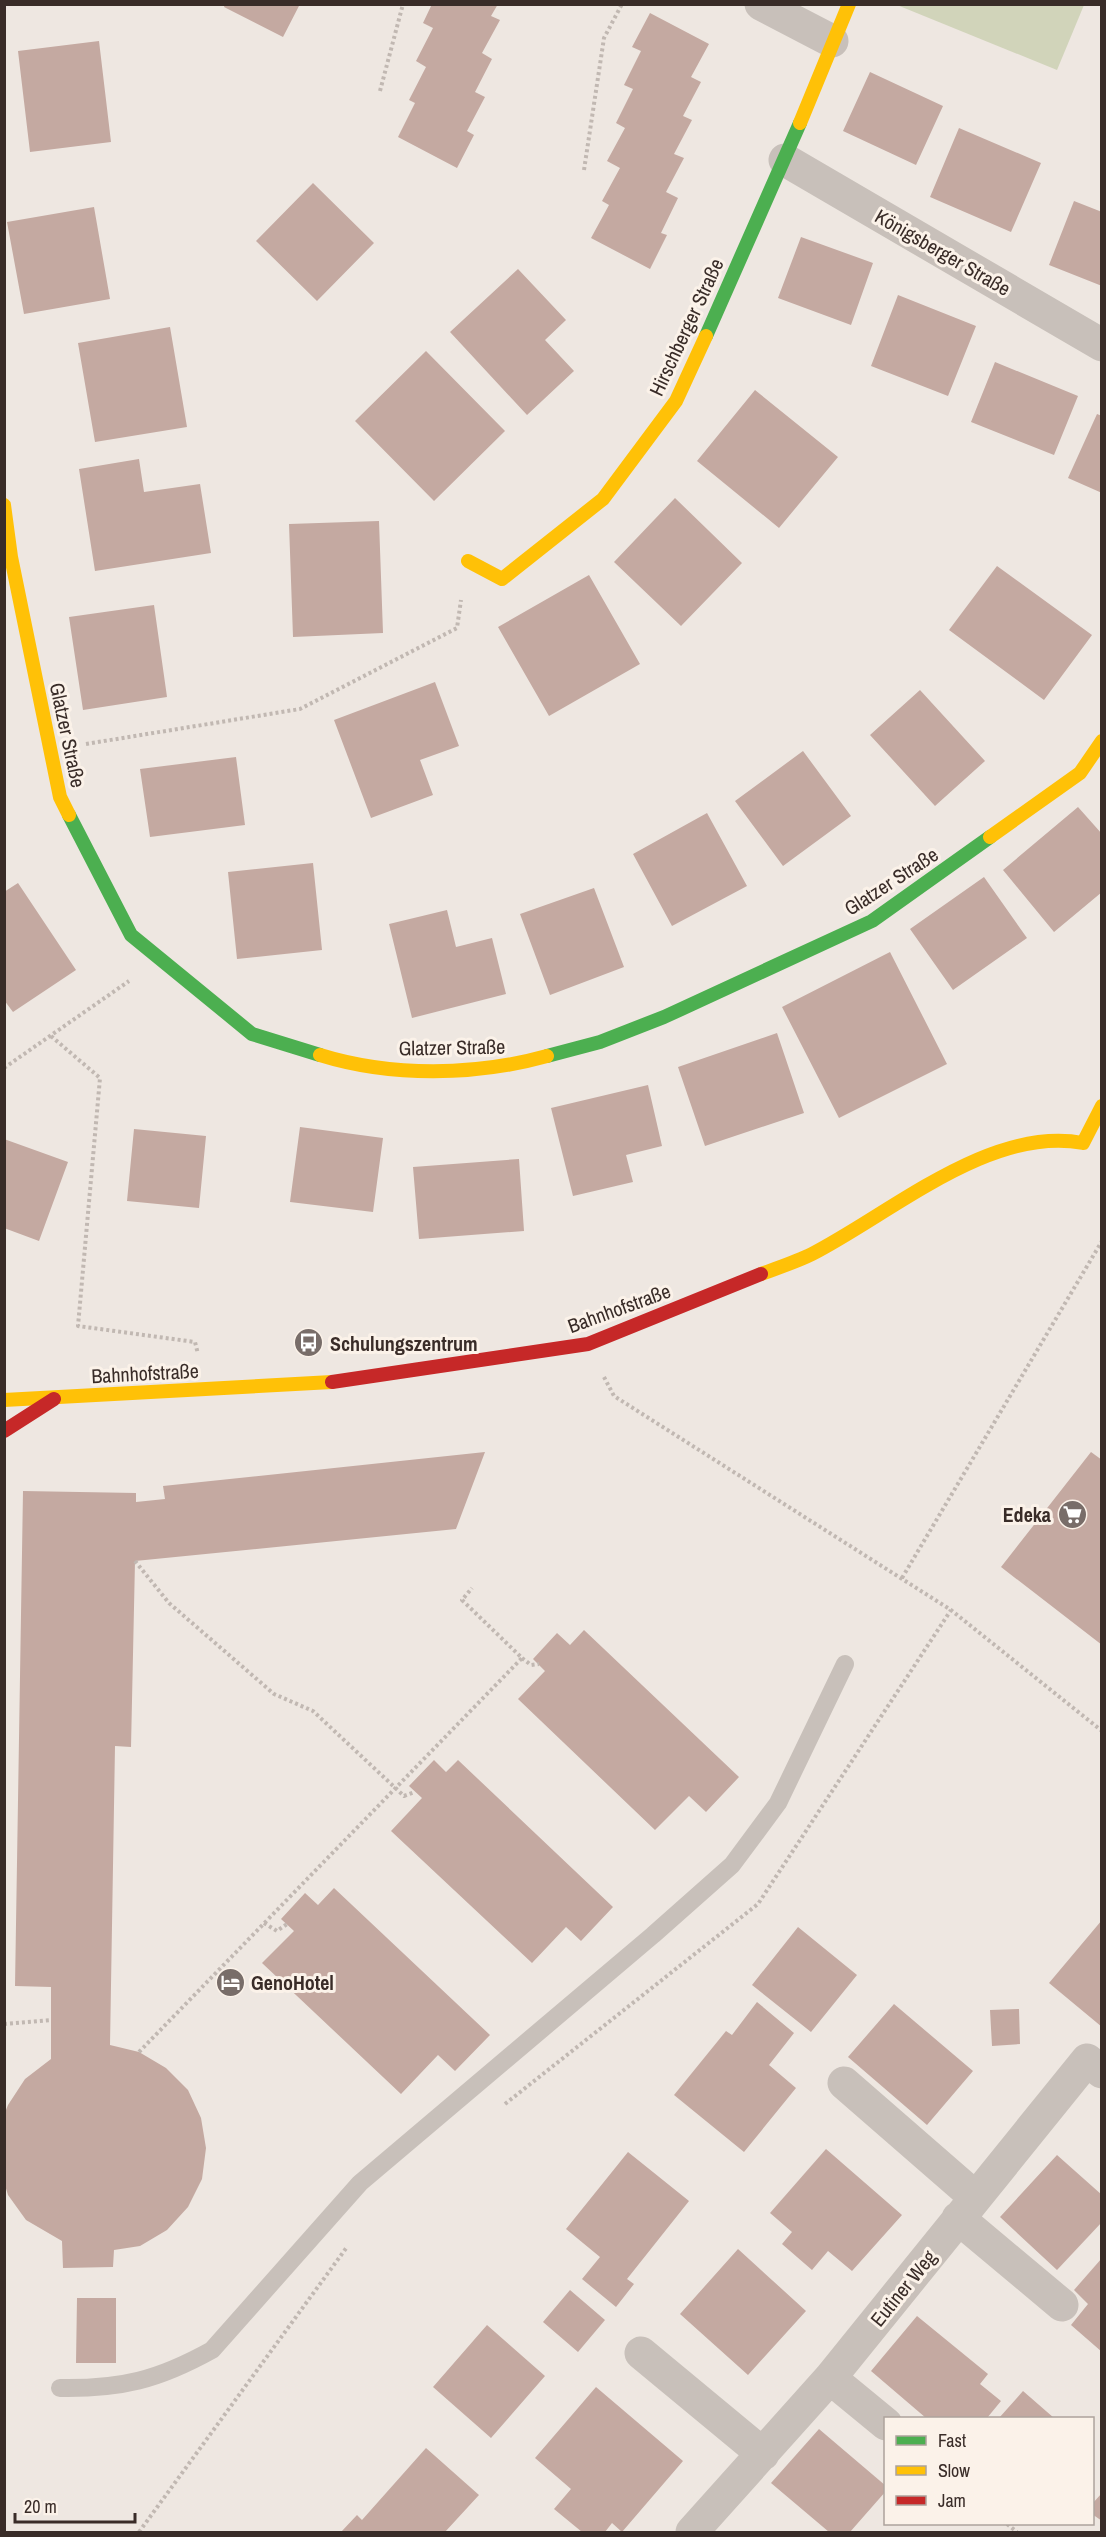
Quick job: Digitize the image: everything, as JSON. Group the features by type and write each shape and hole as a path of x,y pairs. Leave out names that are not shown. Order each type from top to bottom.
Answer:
{"street":[{"path":"761,4 832,41"},
{"name":"Hirschberger Straße","path":"468,561 502,579 603,499 676,401 785,160 849,4"},
{"name":"Königsberger Straße","path":"785,160 1101,345"},
{"name":"Glatzer Straße","path":"4,505 11,557 60,798 131,935 252,1034 346,1064 423,1071 512,1066 600,1042 664,1017 872,921 1080,773 1101,741"},
{"name":"Bahnhofstraße","path":"4,1400 331,1382 588,1344 811,1254 950,1173 1005,1149 1062,1139 1092,1145 1101,1106"},
{"path":"15,1387 55,1398"},
{"path":"4,1431 55,1398"},
{"name":"Eutiner Weg","path":"692,2532 830,2378 1087,2060 1101,2072"},
{"path":"844,2083 1062,2305"},
{"path":"641,2353 763,2454"},
{"path":"830,2378 884,2423"}],"lane":[{"path":"60,2388 100,2389 143,2381 184,2366 212,2350 360,2183 653,1935 732,1865 778,1803 845,1664"}],"path":[{"path":"380,91 403,4"},
{"path":"584,170 604,38 622,4"},
{"path":"50,750 300,710 457,628 468,561"},
{"path":"4,1068 161,959"},
{"path":"51,1036 100,1078 78,1326 195,1342 207,1389"},
{"path":"902,1578 1101,1241"},
{"path":"614,1396 951,1610 1101,1731"},
{"path":"135,1561 169,1603 274,1694 313,1711 404,1796 416,1792"},
{"path":"472,1588 462,1600 522,1658 531,1665 539,1664"},
{"path":"500,2108 758,1904 951,1610"},
{"path":"139,2052 522,1658"},
{"path":"264,1923 277,1931 287,1924"},
{"path":"4,2024 51,2020"},
{"path":"139,2532 352,2240"}],"green space":[{"path":"897,5 1084,5 1057,70"}],"building":[{"path":"225,4 300,4 283,37 224,7"},
{"path":"432,4 498,4 491,16 500,20 482,53 492,59 475,92 485,97 467,131 474,135 457,168 398,137 415,103 409,100 426,67 416,61 433,28 423,23"},
{"path":"650,13 709,44 691,77 701,82 683,116 692,120 674,154 684,158 666,192 678,198 661,233 667,235 650,269 591,238 609,205 602,201 620,168 607,161 625,128 616,123 633,89 624,85 641,51 632,47"},
{"path":"99,41 111,142 30,152 18,51"},
{"path":"870,72 943,106 916,165 843,131"},
{"path":"959,128 1041,163 1011,232 930,197"},
{"path":"313,183 374,243 317,301 256,241"},
{"path":"1074,201 1102,212 1102,286 1049,265"},
{"path":"94,207 110,299 24,314 7,222"},
{"path":"801,237 873,263 851,325 778,298"},
{"path":"518,269 566,320 545,340 574,371 527,415 450,332"},
{"path":"898,295 976,326 948,396 871,366"},
{"path":"170,327 187,427 95,442 78,343"},
{"path":"426,351 505,431 434,501 355,421"},
{"path":"995,362 1078,396 1054,455 971,422"},
{"path":"755,390 838,457 779,528 697,461"},
{"path":"1097,414 1102,416 1102,493 1068,478"},
{"path":"139,459 144,492 200,484 211,553 95,571 79,469"},
{"path":"675,498 742,563 681,626 614,562"},
{"path":"379,521 383,633 293,637 289,524"},
{"path":"997,566 1092,635 1044,700 949,630"},
{"path":"589,575 640,664 549,716 498,627"},
{"path":"154,605 167,697 83,710 69,617"},
{"path":"435,682 459,746 420,760 433,795 371,818 334,720"},
{"path":"920,690 985,761 935,806 870,735"},
{"path":"803,751 851,816 783,866 735,801"},
{"path":"236,757 245,825 150,837 140,769"},
{"path":"1078,807 1102,834 1102,892 1054,932 1003,870"},
{"path":"707,813 747,886 672,926 633,854"},
{"path":"313,863 322,950 237,959 228,872"},
{"path":"984,877 1027,938 953,990 910,929"},
{"path":"18,883 76,970 13,1012 4,1000 4,892"},
{"path":"594,888 624,967 550,995 520,914"},
{"path":"447,910 456,947 492,938 506,994 412,1018 389,924"},
{"path":"890,952 947,1064 839,1118 782,1007"},
{"path":"777,1033 804,1113 705,1146 678,1067"},
{"path":"648,1085 662,1146 626,1155 633,1182 573,1196 551,1108"},
{"path":"300,1127 383,1138 373,1212 290,1202"},
{"path":"134,1129 206,1136 199,1208 127,1201"},
{"path":"4,1139 68,1162 39,1241 4,1228"},
{"path":"519,1159 524,1231 419,1239 413,1167"},
{"path":"485,1452 456,1529 135,1561 131,1747 115,1746 110,2045 139,2052 166,2068 188,2090 201,2118 206,2148 202,2179 188,2207 167,2230 140,2246 114,2250 113,2267 63,2268 62,2241 26,2220 8,2195 4,2182 4,2115 25,2079 51,2059 51,1987 15,1986 23,1491 136,1493 136,1502 165,1499 163,1486"},
{"name":"Edeka","path":"1091,1452 1102,1460 1102,1645 1001,1567"},
{"path":"584,1630 739,1777 706,1812 689,1796 655,1830 518,1699 545,1671 533,1659 557,1633 570,1645"},
{"path":"434,1760 446,1772 458,1760 613,1907 581,1941 566,1927 532,1963 391,1831 422,1798 409,1786"},
{"path":"334,1888 490,2035 455,2071 438,2055 401,2094 262,1963 294,1931 281,1919 305,1893 318,1905"},
{"path":"1102,1920 1102,2027 1049,1983"},
{"path":"798,1927 857,1975 811,2032 752,1985"},
{"path":"757,2002 794,2033 769,2065 796,2088 744,2152 674,2095 726,2031 732,2035"},
{"path":"894,2004 973,2071 927,2125 848,2057"},
{"path":"1019,2009 1020,2044 992,2046 990,2010"},
{"path":"826,2149 902,2215 852,2271 828,2251 812,2270 782,2244 792,2232 770,2213"},
{"path":"628,2152 689,2201 627,2279 634,2284 616,2307 582,2279 600,2257 566,2229"},
{"path":"1057,2155 1102,2195 1102,2222 1057,2270 1000,2217"},
{"path":"738,2249 806,2311 748,2375 680,2314"},
{"path":"1102,2258 1102,2352 1071,2325 1088,2304 1074,2290"},
{"path":"570,2290 605,2320 578,2352 543,2322"},
{"path":"77,2298 116,2298 116,2363 76,2363"},
{"path":"917,2316 988,2374 980,2384 1001,2401 988,2417 925,2417 871,2371"},
{"path":"487,2325 545,2376 491,2438 433,2387"},
{"path":"596,2387 683,2461 622,2532 612,2523 605,2532 582,2532 554,2509 571,2489 535,2458"},
{"path":"1023,2391 1053,2417 1000,2417"},
{"path":"819,2429 884,2484 884,2493 850,2532 829,2532 771,2483"},
{"path":"426,2448 479,2495 445,2532 341,2532 357,2515 362,2520"},
{"path":"1102,2493 1102,2521 1094,2515 1094,2502"}],"traffic: fast":[{"path":"706,336 800,123"},
{"path":"69,815 131,935 252,1034 320,1055"},
{"path":"547,1056 600,1042 664,1017 872,921 990,837"}],"traffic: slow":[{"path":"800,123 849,4"},
{"path":"468,561 502,579 603,499 676,401 706,336"},
{"path":"4,505 11,557 60,797 69,815"},
{"path":"990,837 1080,773 1102,741"},
{"path":"320,1055 375,1067 433,1071 491,1067 547,1056"},
{"path":"761,1274 812,1254 942,1177 977,1160 1013,1147 1048,1141 1083,1143 1102,1106"},
{"path":"4,1400 332,1382"}],"traffic: jam":[{"path":"332,1382 588,1344 761,1274"},
{"path":"4,1431 54,1399"}],"place":[{"name":"Schulungszentrum","path":"309,1343"},
{"name":"Edeka","path":"1072,1514"},
{"name":"GenoHotel","path":"230,1982"}]}
